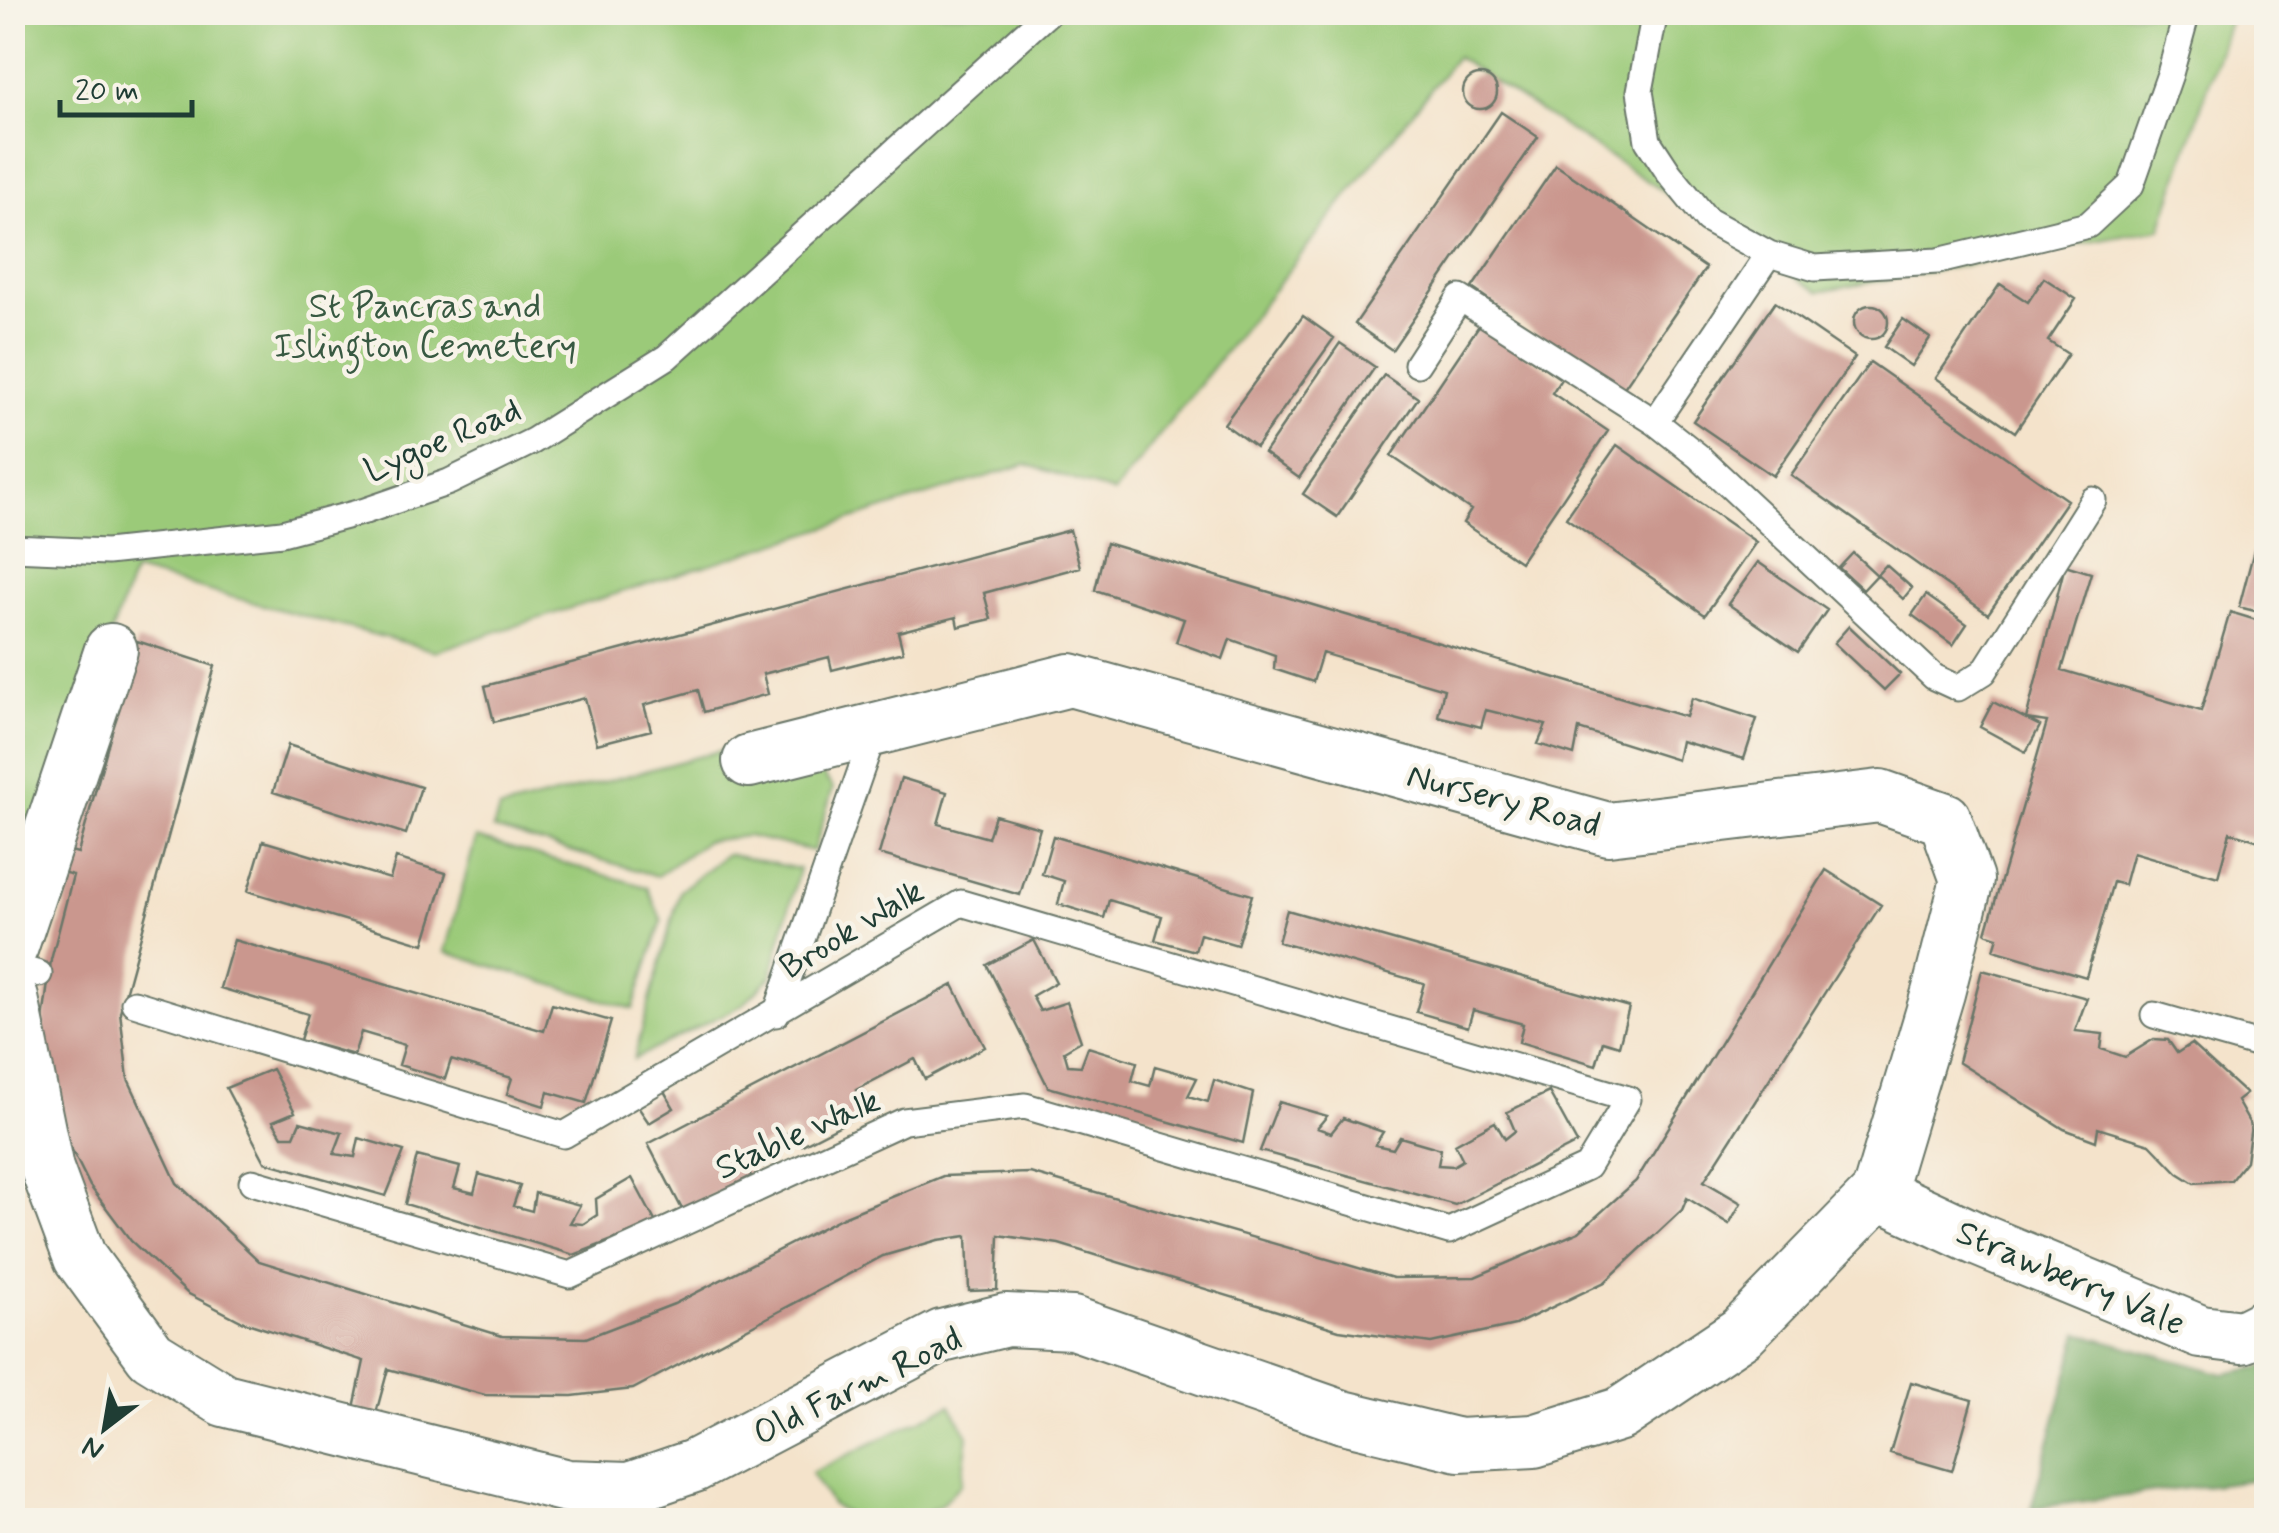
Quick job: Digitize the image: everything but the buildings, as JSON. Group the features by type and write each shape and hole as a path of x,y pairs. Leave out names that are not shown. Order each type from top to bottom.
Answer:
{"street":[{"name":"Old Farm Road","path":"111,650 21,973 46,1169 80,1258 151,1356 224,1400 567,1486 630,1488 694,1466 942,1336 1006,1320 1073,1324 1343,1417 1459,1446 1534,1441 1620,1414 1742,1332 1878,1193"},
{"name":"Nursery Road","path":"749,761 1070,680 1608,829 1880,796 1945,819 1967,880 1938,993 1878,1193"},
{"name":"Strawberry Vale","path":"1878,1193 1979,1240 2202,1332 2242,1337 2266,1325"}],"lane":[{"name":"Lygoe Road","path":"12,548 107,552 282,533 449,482 533,440 668,356 1049,12"},
{"path":"1654,12 1640,92 1648,141 1668,173 1707,220 1769,254 1815,268 1938,261 2088,225 2131,185 2187,12"},
{"path":"1656,422 1769,254"},
{"path":"1416,364 1460,298 1656,422 1698,456 1934,678 1958,688 1984,672 2092,500"},
{"path":"776,1014 876,727"},
{"name":"Brook Walk","path":"134,1003 564,1135 961,903 1628,1099"},
{"path":"12,966 21,973"},
{"path":"2154,1015 2266,1047"},
{"name":"Stable Walk","path":"252,1182 570,1275 904,1122 1025,1106 1450,1230 1587,1166 1628,1099"}],"green space":[{"name":"St Pancras and Islington Cemetery","path":"13,13 2232,13 2161,229 1819,292 1456,57 1114,493 1026,464 436,651 134,571 13,900"},
{"path":"734,747 813,762 833,788 814,851 747,836 706,841 657,876 493,829 499,810"},
{"path":"476,838 647,887 662,921 633,1009 445,952"},
{"path":"726,854 799,869 771,977 742,1005 634,1059 680,891"},
{"path":"2079,1333 2224,1374 2266,1366 2266,1478 2031,1508"},
{"path":"951,1405 968,1436 961,1484 940,1505 912,1520 857,1520 831,1504 811,1473"}]}
